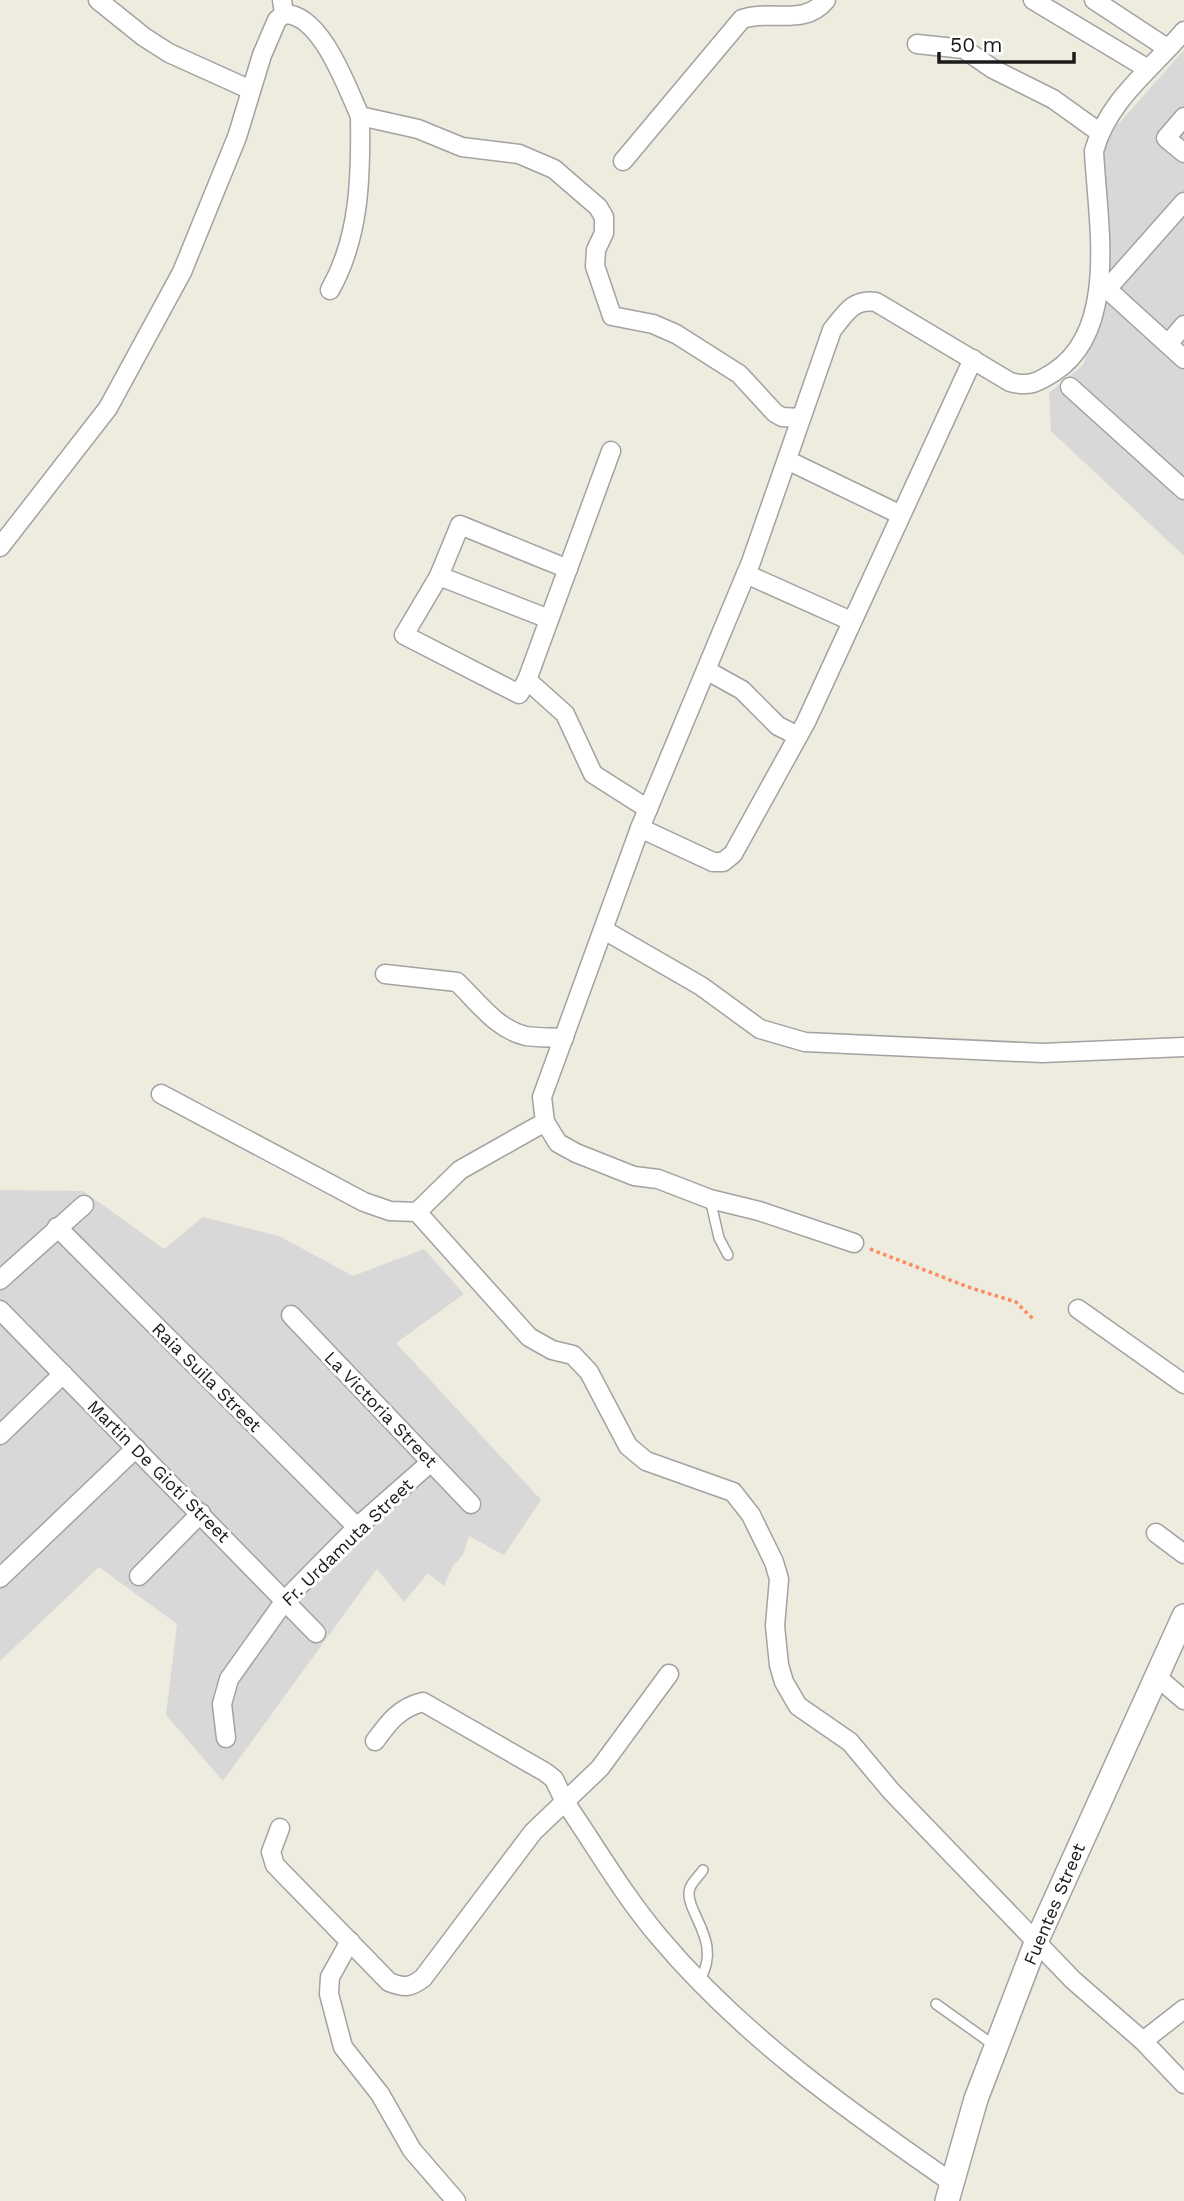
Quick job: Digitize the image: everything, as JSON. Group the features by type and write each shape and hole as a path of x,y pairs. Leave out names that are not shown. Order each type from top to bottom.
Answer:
{"street":[{"path":"98,0 125,9 144,37 169,53 251,90"},
{"path":"623,161 742,19 757,14 806,15 818,10 827,0"},
{"path":"1033,0 1148,68"},
{"path":"1094,0 1167,48"},
{"path":"0,547 114,397 182,272 237,137 261,55 283,7 304,19 319,37 345,81 360,116 360,159 354,229 344,265 330,290"},
{"path":"854,1243 759,1211 710,1199 658,1179 634,1176 576,1153 558,1143 545,1122 542,1097 640,828 746,574 832,330 850,306 859,302 876,302 1010,382 1035,385 1066,365 1090,331 1100,291 1094,151 1099,132 1106,117 1184,31"},
{"path":"917,44 964,49 993,69 1053,99 1099,132"},
{"path":"360,116 418,129 461,148 519,154 554,169 598,207 604,217 604,233 596,250 595,266 612,316 665,328 739,374 775,413 782,417 802,418"},
{"path":"1184,117 1166,138 1184,153"},
{"path":"1184,202 1107,289 1184,359"},
{"path":"1168,344 1184,325"},
{"path":"640,828 713,862 729,860 798,736 973,359"},
{"path":"1070,387 1182,482"},
{"path":"568,569 460,525 439,576 404,635 519,694 527,680 549,619 568,569 611,451"},
{"path":"787,460 899,514"},
{"path":"746,574 851,621"},
{"path":"439,576 549,619"},
{"path":"706,670 742,690 778,726 798,736"},
{"path":"527,680 565,714 593,774 648,809"},
{"path":"604,930 701,986 760,1029 805,1042 1042,1053 1184,1047"},
{"path":"385,974 457,982 473,1001 505,1026 524,1035 564,1038"},
{"path":"161,1094 365,1202 390,1211 416,1212 529,1337 552,1350 573,1355 589,1373 628,1446 646,1461 733,1492 751,1515 774,1562 779,1579 775,1626 779,1665 784,1682 798,1706 850,1742 891,1791 1073,1980 1143,2041 1184,2084"},
{"path":"416,1212 460,1170 545,1122"},
{"path":"0,1280 84,1205"},
{"name":"Raia Suila Street","path":"57,1227 357,1527"},
{"path":"1078,1309 1184,1384"},
{"name":"Martin De Gioti Street","path":"0,1310 286,1599 316,1633"},
{"name":"La Victoria Street","path":"291,1315 471,1504"},
{"path":"0,1435 63,1374"},
{"path":"0,1578 136,1448"},
{"name":"Fr. Urdamuta Street","path":"226,1738 222,1704 229,1679 286,1599 357,1527 431,1462"},
{"path":"139,1576 201,1513"},
{"path":"1156,1533 1184,1554"},
{"name":"Fuentes Street","path":"949,2191 976,2099 1037,1940 1184,1616"},
{"path":"280,1828 271,1852 275,1865 389,1982 404,1988 414,1985 423,1978 533,1832 600,1768 669,1674"},
{"path":"1156,1676 1184,1700"},
{"path":"375,1741 392,1717 408,1706 430,1704 454,1723 554,1779 565,1802 657,1935 699,1981 757,2037 949,2191"},
{"path":"350,1941 330,1977 329,1994 343,2047 380,2094 396,2128 412,2150 456,2201"},
{"path":"1143,2041 1184,2008"}],"lane":[{"path":"710,1199 719,1238 728,1255"},
{"path":"699,1981 704,1972 706,1936 700,1920 690,1906 690,1889 703,1870"},
{"path":"936,2004 996,2047"}],"path":[{"path":"854,1243 971,1288 1016,1302 1033,1319"}],"shaded area":[{"path":"1184,50 1184,556 1051,431 1049,393 1083,365 1104,309 1099,146"},
{"path":"0,1190 83,1191 164,1249 203,1217 279,1236 353,1276 424,1249 464,1294 396,1343 541,1500 504,1555 469,1536 463,1555 452,1567 444,1586 428,1573 404,1602 377,1569 223,1781 166,1715 177,1624 99,1567 0,1661"}]}
